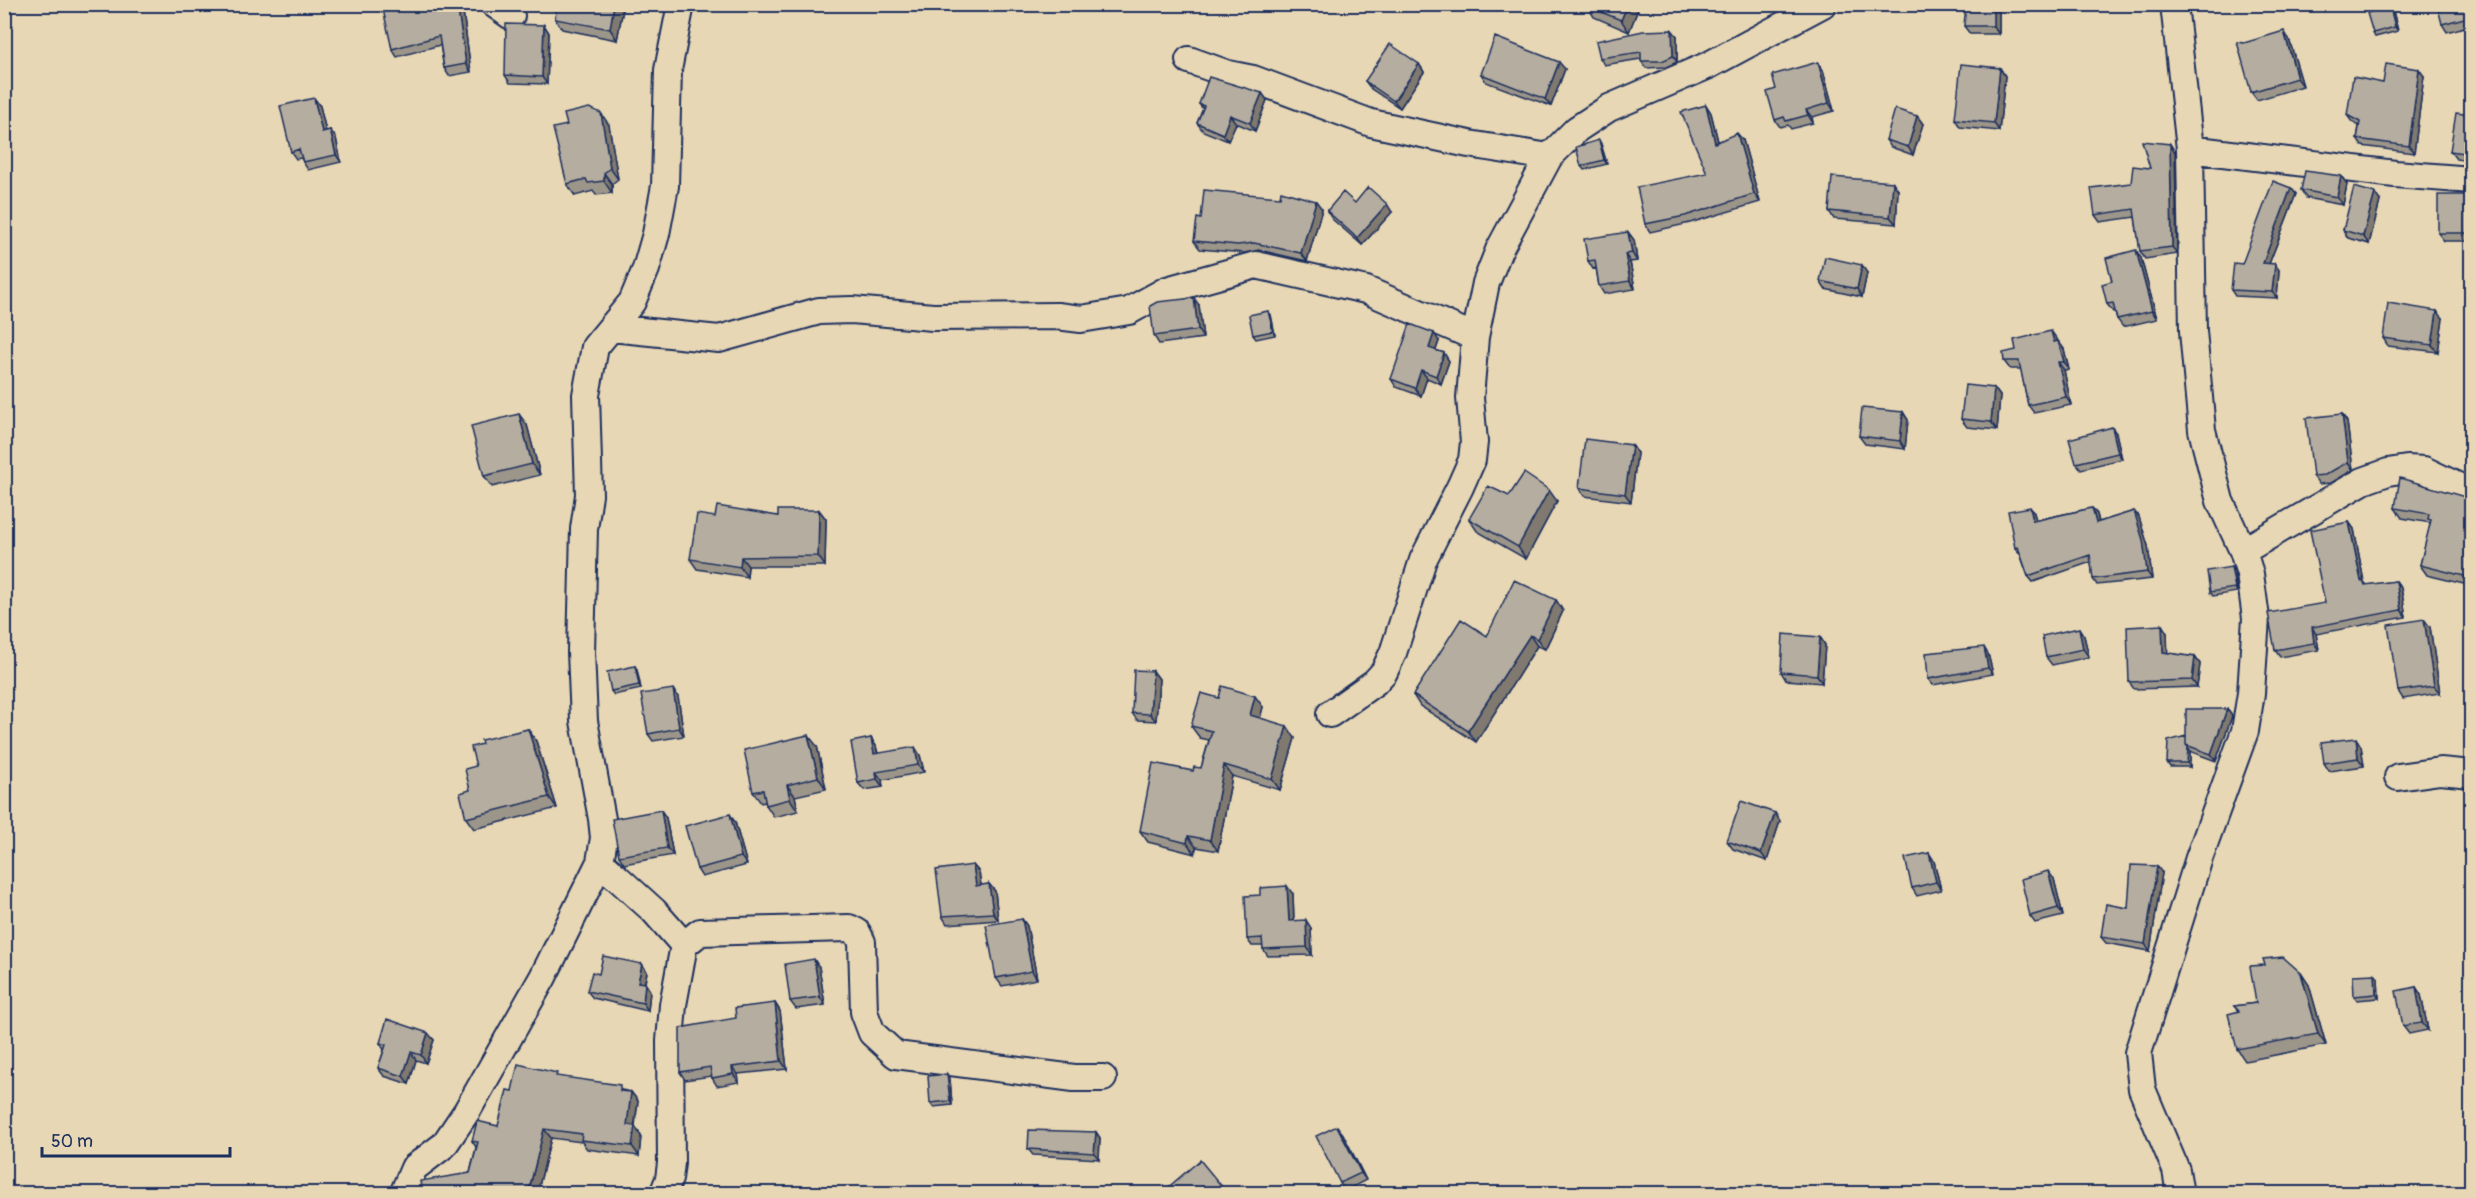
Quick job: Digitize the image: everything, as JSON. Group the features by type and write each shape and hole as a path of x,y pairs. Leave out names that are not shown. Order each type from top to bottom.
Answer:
{"street":[{"path":"403,1194 414,1168 444,1145 467,1111 543,977 600,862 604,838 602,819 582,702 581,608 584,529 589,485 586,395 596,347 632,302 646,269 661,209 666,165 668,70 681,4"},
{"path":"1330,714 1375,682 1384,672 1393,653 1423,560 1472,460 1474,442 1470,398 1475,337 1486,282 1499,250 1549,158 1577,129 1609,108 1709,65 1823,4"},
{"path":"2174,4 2190,148 2193,331 2202,430 2220,501 2243,551 2253,591 2256,618 2249,712 2236,761 2199,858 2138,1053 2142,1089 2176,1170 2180,1194"},
{"path":"1189,60 1252,79 1371,123 1549,158"},
{"path":"2190,148 2395,174 2472,180"},
{"path":"611,328 719,339 819,311 852,310 933,317 1057,316 1081,319 1129,311 1167,290 1256,265 1366,290 1475,337"},
{"path":"2243,551 2363,481 2388,472 2407,469 2424,470 2472,493"},
{"path":"2398,777 2440,771 2472,774"},
{"path":"600,862 654,911 684,945"},
{"path":"663,1194 669,1179 670,1163 670,1041 673,1005 684,945 700,932 849,928 857,932 861,942 864,1012 867,1023 872,1033 896,1055 924,1061 1074,1078 1103,1078"}],"building":[{"path":"457,4 466,64 444,68 439,36 392,49 382,5"},
{"path":"557,4 614,4 610,29 555,19"},
{"path":"1586,4 1628,4 1621,20 1586,6"},
{"path":"1966,4 1993,4 1993,26 1964,26"},
{"path":"2437,4 2472,4 2472,16 2442,24"},
{"path":"2390,7 2395,27 2373,33 2367,13"},
{"path":"506,24 544,25 542,77 505,75"},
{"path":"1672,30 1673,56 1662,61 1641,61 1641,52 1600,58 1596,41 1643,31"},
{"path":"2284,31 2297,78 2251,92 2237,42 2244,43"},
{"path":"1495,37 1559,62 1545,99 1481,74"},
{"path":"1390,44 1419,64 1394,101 1365,81"},
{"path":"1818,62 1829,103 1806,110 1808,115 1786,121 1784,117 1775,120 1767,92 1776,89 1772,75"},
{"path":"1961,64 2000,68 1994,123 1955,119"},
{"path":"2386,64 2419,69 2409,146 2357,139 2360,122 2347,115 2353,77 2383,83"},
{"path":"1209,77 1262,93 1250,123 1230,115 1223,134 1197,123 1204,106 1199,104"},
{"path":"314,98 322,132 330,130 336,155 303,162 299,149 291,152 280,106"},
{"path":"1706,105 1715,143 1737,133 1754,194 1685,216 1645,224 1637,187 1707,173 1681,112"},
{"path":"589,108 601,113 610,168 604,173 604,181 588,183 586,179 567,184 553,128 567,125 564,114"},
{"path":"1895,109 1917,116 1908,147 1886,140"},
{"path":"2456,113 2472,115 2472,154 2450,151"},
{"path":"1599,140 1604,160 1581,166 1576,147"},
{"path":"2142,141 2170,144 2172,247 2140,251 2134,209 2095,215 2091,188 2131,183 2133,166 2150,168"},
{"path":"2305,171 2341,176 2337,197 2301,190"},
{"path":"1832,177 1893,182 1890,217 1829,211"},
{"path":"2273,181 2291,188 2263,263 2275,264 2272,292 2231,290 2234,263 2242,264"},
{"path":"1368,187 1387,204 1357,238 1327,211 1343,192 1355,203"},
{"path":"2354,187 2375,193 2363,236 2343,230"},
{"path":"1204,190 1280,197 1281,191 1316,201 1301,253 1254,243 1238,245 1194,241 1197,218 1201,219"},
{"path":"2438,195 2472,195 2472,233 2438,233"},
{"path":"1628,232 1632,253 1625,254 1630,281 1599,286 1595,260 1588,261 1584,239"},
{"path":"2136,250 2152,311 2117,319 2113,303 2107,304 2102,284 2112,281 2106,258"},
{"path":"1825,257 1862,265 1857,289 1820,281"},
{"path":"1194,298 1198,330 1154,336 1150,306 1157,302"},
{"path":"2388,303 2437,311 2432,345 2383,338"},
{"path":"1268,311 1273,331 1253,335 1249,315"},
{"path":"1410,324 1434,333 1429,348 1444,353 1436,376 1421,370 1415,388 1391,379"},
{"path":"2051,331 2054,342 2058,341 2064,362 2058,362 2066,397 2028,405 2019,361 2004,361 2003,353 2016,350 2014,340"},
{"path":"1965,385 1994,388 1991,422 1961,419"},
{"path":"1862,408 1903,412 1900,441 1859,436"},
{"path":"519,414 532,464 484,476 471,426"},
{"path":"2342,414 2348,462 2325,475 2313,476 2306,418"},
{"path":"2112,427 2118,453 2076,463 2069,439"},
{"path":"1585,439 1632,445 1625,494 1579,488"},
{"path":"1524,473 1549,490 1518,547 1469,519 1488,486 1509,496"},
{"path":"2400,478 2472,499 2472,578 2420,565 2431,520 2428,519 2429,514 2395,508"},
{"path":"717,506 778,516 778,510 819,510 818,556 741,557 740,567 690,559 697,514 715,517"},
{"path":"2030,507 2033,521 2092,508 2096,523 2134,511 2143,540 2147,572 2093,579 2090,555 2028,576 2018,547 2015,548 2008,511"},
{"path":"2349,522 2361,581 2363,580 2365,585 2396,581 2401,610 2312,627 2314,643 2275,650 2268,613 2325,603 2310,530"},
{"path":"2231,567 2235,588 2210,592 2207,571"},
{"path":"1514,580 1556,600 1537,639 1530,635 1468,731 1413,695 1461,619 1487,636"},
{"path":"2424,619 2434,686 2398,691 2388,625"},
{"path":"2162,625 2163,652 2195,657 2192,680 2129,682 2127,627"},
{"path":"2079,628 2083,649 2046,657 2042,636"},
{"path":"1783,634 1820,637 1817,675 1781,672"},
{"path":"1984,647 1988,668 1928,679 1926,653"},
{"path":"635,666 639,685 611,691 607,672"},
{"path":"1134,670 1153,671 1150,714 1132,713"},
{"path":"1222,686 1255,696 1250,715 1287,726 1272,779 1224,765 1210,840 1188,836 1187,843 1140,831 1153,763 1193,771 1194,767 1201,768 1212,731 1191,726 1201,693 1219,698"},
{"path":"673,689 679,728 648,734 641,694"},
{"path":"2186,709 2227,709 2211,754 2186,745"},
{"path":"528,729 549,797 466,818 460,793 470,790 465,769 476,766 471,747 482,744 481,740"},
{"path":"808,735 818,777 787,785 790,799 766,805 763,790 753,792 744,750"},
{"path":"2186,736 2187,763 2167,763 2168,741"},
{"path":"871,738 874,754 915,747 918,765 876,772 877,779 858,783 851,742"},
{"path":"2356,738 2358,758 2324,763 2321,742"},
{"path":"1741,801 1775,813 1761,853 1727,841"},
{"path":"661,810 667,848 619,856 612,819"},
{"path":"730,814 741,857 697,869 685,826"},
{"path":"1929,853 1936,882 1912,888 1905,858"},
{"path":"973,865 976,886 989,884 993,913 942,916 936,870"},
{"path":"2131,865 2157,866 2145,944 2101,937 2106,904 2128,908"},
{"path":"2048,871 2058,908 2030,916 2021,879"},
{"path":"1287,886 1289,921 1306,920 1307,947 1263,949 1262,938 1247,939 1245,896 1260,895 1260,888"},
{"path":"1022,919 1032,971 996,978 986,925"},
{"path":"603,956 642,964 638,982 645,983 643,1003 587,991 592,972 599,974"},
{"path":"2283,957 2301,973 2318,1034 2237,1049 2228,1014 2239,1011 2234,1006 2256,1003 2250,966 2265,965 2263,959"},
{"path":"814,959 820,997 790,1001 785,964"},
{"path":"2375,974 2376,994 2354,996 2353,975"},
{"path":"2416,987 2422,1023 2403,1026 2396,991"},
{"path":"775,1003 781,1061 732,1067 733,1074 712,1078 710,1067 680,1072 680,1028 736,1018 735,1008"},
{"path":"387,1019 428,1033 421,1055 411,1052 403,1076 378,1068 386,1045 380,1043"},
{"path":"518,1064 557,1073 556,1076 620,1085 620,1091 631,1092 627,1125 635,1126 632,1146 581,1140 582,1134 544,1129 528,1194 418,1194 422,1192 420,1181 470,1173 478,1142 472,1141 477,1121 498,1126 507,1090 512,1091"},
{"path":"947,1074 950,1101 930,1103 928,1076"},
{"path":"1337,1126 1361,1173 1340,1183 1316,1136"},
{"path":"1029,1130 1096,1132 1094,1153 1028,1149"},
{"path":"1200,1160 1228,1194 1166,1194 1164,1191"},
{"path":"720,1189 729,1194 718,1194"}]}
